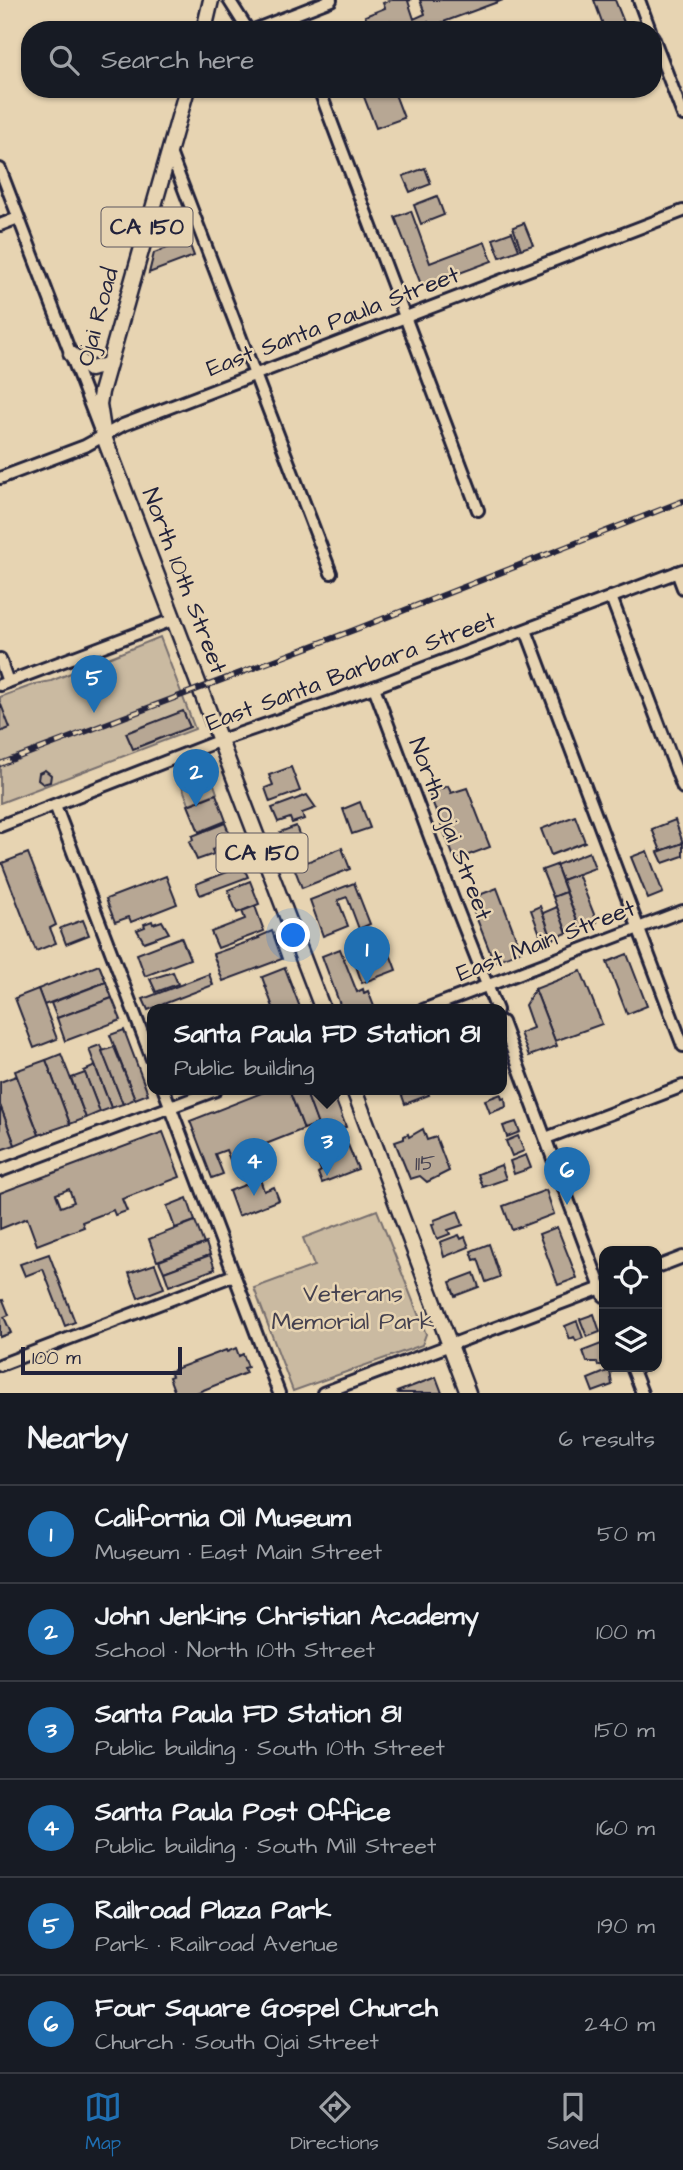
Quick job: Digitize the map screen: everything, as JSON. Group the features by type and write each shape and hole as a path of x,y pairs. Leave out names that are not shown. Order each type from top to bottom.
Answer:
{"main road":[{"path":"206,21 211,0"},
{"name":"Ojai Road","path":"104,437 99,404 108,366 184,98"},
{"path":"71,354 90,369 108,366"},
{"name":"North 10th Street","path":"104,437 321,1004"},
{"path":"356,1095 468,1393"}],"street":[{"path":"229,0 242,21"},
{"path":"277,21 331,0"},
{"path":"639,0 647,21"},
{"path":"290,16 292,21"},
{"path":"662,60 683,115"},
{"path":"322,98 478,510"},
{"path":"169,150 331,573"},
{"name":"North 10th Street","path":"0,169 95,420 104,437"},
{"name":"East Santa Paula Street","path":"0,478 104,437 123,425 683,211"},
{"path":"0,225 18,218"},
{"path":"680,571 683,588"},
{"name":"East Santa Barbara Street","path":"0,826 221,740 374,687 680,571"},
{"path":"611,597 683,788"},
{"path":"0,659 4,683 175,619"},
{"path":"526,631 683,1046"},
{"name":"North Ojai Street","path":"374,687 494,1004"},
{"path":"55,805 147,1046"},
{"name":"East Main Street","path":"439,1004 683,911"},
{"path":"507,1035 599,1280"},
{"path":"545,1138 683,1086"},
{"path":"166,1095 279,1393"},
{"path":"0,1171 202,1095"},
{"path":"662,1265 683,1257"},
{"path":"0,1365 234,1275"},
{"path":"323,1393 599,1291"},
{"path":"634,1372 642,1393"}],"green space":[{"path":"160,637 195,729 0,803 0,697 51,681"},
{"path":"207,765 217,793 189,804 178,776"},
{"name":"Veterans Memorial Park","path":"377,1210 426,1334 422,1345 293,1391 254,1288 314,1266 303,1238"}],"building":[{"path":"391,0 411,0 408,1 414,19 425,14 420,0 503,0 446,21 367,21 365,16 385,8 383,3"},
{"path":"594,0 615,0 623,21 602,21"},
{"path":"364,98 396,98 404,118 376,128"},
{"path":"425,168 431,184 410,192 403,176"},
{"path":"437,196 444,215 421,224 414,205"},
{"path":"411,211 430,263 485,242 492,261 422,287 395,217"},
{"path":"524,223 533,245 521,249 513,227"},
{"path":"512,232 519,250 500,257 493,239"},
{"path":"188,240 194,256 149,273 154,253"},
{"path":"0,702 10,728 0,732"},
{"path":"183,711 190,727 133,749 126,733"},
{"path":"291,767 300,791 270,802 265,788 273,785 269,775"},
{"path":"45,770 51,775 50,782 43,784 38,780 39,773"},
{"path":"448,786 451,793 467,788 490,847 455,860 429,793"},
{"path":"216,794 226,821 199,832 188,805"},
{"path":"307,795 316,808 302,813 304,819 292,823 290,818 278,822 272,808"},
{"path":"360,802 370,828 352,834 343,809"},
{"path":"575,816 585,842 551,855 541,829"},
{"path":"675,820 683,843 661,851 652,829"},
{"path":"225,823 233,842 212,850 214,854 197,860 189,842 193,840 192,836"},
{"path":"296,826 304,848 288,854 280,832"},
{"path":"683,843 683,856 663,863 658,852"},
{"path":"342,848 350,869 302,888 294,867"},
{"path":"647,851 663,893 648,899 631,857"},
{"path":"589,852 595,868 562,880 556,865"},
{"path":"28,853 56,925 50,928 56,943 36,951 2,863"},
{"path":"556,865 566,892 553,897 542,870"},
{"path":"243,866 248,877 200,895 196,884"},
{"path":"578,874 597,922 580,928 562,880"},
{"path":"166,876 177,904 131,922 129,917 115,922 106,899"},
{"path":"250,881 259,904 237,913 228,890"},
{"path":"354,883 370,924 359,929 347,897 338,900 348,926 323,936 310,900"},
{"path":"497,888 521,951 494,962 469,899"},
{"path":"566,892 580,928 567,933 553,897"},
{"path":"255,906 264,931 218,948 211,932 245,919 242,911"},
{"path":"540,906 552,939 543,942 531,910"},
{"path":"557,907 567,933 552,939 543,913"},
{"path":"83,920 89,935 66,944 60,928"},
{"path":"152,921 153,924 162,921 169,933 144,942 137,930"},
{"path":"272,931 282,959 223,981 213,954"},
{"path":"181,937 190,959 145,976 137,954"},
{"path":"340,949 357,992 363,989 364,993 368,991 373,1004 340,1004 322,956"},
{"path":"390,954 396,970 362,983 356,966"},
{"path":"627,954 647,1006 627,1014 607,962"},
{"path":"99,965 106,982 44,1005 38,989"},
{"path":"285,968 299,1004 272,1004 262,977"},
{"path":"581,971 602,1024 555,1041 535,989"},
{"path":"173,972 178,984 156,992 150,979"},
{"path":"209,974 213,985 164,1004 147,1004 147,1008 143,999"},
{"path":"106,982 112,998 57,1018 51,1003"},
{"path":"38,989 57,1039 34,1048 15,998"},
{"path":"535,989 557,1046 529,1056 520,1033 533,1028 525,1005"},
{"path":"112,998 121,1020 65,1041 57,1018"},
{"path":"124,1030 147,1094 135,1099 110,1035"},
{"path":"100,1045 123,1104 111,1108 89,1049"},
{"path":"114,1047 135,1099 123,1104 102,1051"},
{"path":"61,1054 86,1118 70,1124 46,1060"},
{"path":"46,1060 70,1124 39,1135 15,1071"},
{"path":"95,1066 111,1108 100,1112 84,1071"},
{"path":"85,1073 100,1112 86,1118 71,1078"},
{"path":"16,1076 39,1135 15,1145 0,1105 0,1082"},
{"path":"256,1095 291,1095 304,1129 243,1153 248,1165 234,1170 226,1150 215,1154 223,1174 212,1178 190,1121"},
{"path":"291,1095 307,1095 318,1124 304,1129"},
{"path":"307,1095 334,1095 346,1127 322,1136"},
{"path":"402,1095 429,1095 405,1104"},
{"path":"501,1095 502,1099 505,1098 506,1107 490,1113 485,1100"},
{"path":"0,1109 15,1145 0,1150"},
{"path":"516,1122 520,1132 507,1137 503,1126"},
{"path":"423,1129 427,1140 436,1137 449,1171 427,1182 420,1176 410,1179 395,1142"},
{"path":"163,1132 180,1177 122,1199 127,1211 115,1215 113,1210 82,1222 84,1227 37,1245 27,1218 0,1229 0,1193","holes":["69,1189 74,1202 61,1207 56,1194"]},
{"path":"518,1136 524,1151 512,1156 506,1141"},
{"path":"348,1145 358,1169 322,1183 316,1158"},
{"path":"526,1155 531,1168 514,1174 510,1161"},
{"path":"501,1165 506,1179 483,1187 478,1174"},
{"path":"260,1179 264,1191 274,1187 279,1200 238,1216 229,1191"},
{"path":"546,1190 554,1214 512,1230 503,1206"},
{"path":"187,1198 195,1221 175,1228 167,1206"},
{"path":"458,1211 463,1225 448,1230 450,1234 437,1239 432,1225 435,1224 434,1220"},
{"path":"195,1221 204,1244 157,1261 149,1239"},
{"path":"557,1227 577,1278 558,1285 539,1234"},
{"path":"459,1235 461,1239 465,1237 469,1247 444,1257 440,1242"},
{"path":"206,1243 210,1255 164,1272 159,1261"},
{"path":"489,1244 500,1277 486,1282 478,1259 474,1260 471,1251"},
{"path":"49,1254 75,1322 65,1326 43,1269 25,1276 20,1264"},
{"path":"210,1255 215,1269 169,1286 164,1272"},
{"path":"155,1264 164,1288 138,1298 129,1273"},
{"path":"474,1273 479,1287 455,1296 450,1282"},
{"path":"3,1300 9,1315 4,1317 11,1333 0,1337 0,1301"},
{"path":"594,1314 599,1332 587,1337 580,1319"},
{"path":"577,1321 583,1338 576,1341 574,1337 570,1339 565,1326"},
{"path":"599,1345 599,1366 597,1362 587,1362 583,1351"},
{"path":"236,1348 239,1356 243,1354 248,1367 244,1368 246,1373 196,1393 175,1393 169,1377 172,1376 170,1371"},
{"path":"610,1372 612,1385 593,1392 588,1379"},
{"path":"436,1377 442,1393 397,1392"}],"railway":[{"path":"0,764 354,630 683,501"}],"place":[{"name":"Railroad Plaza Park","path":"94,713"},
{"name":"John Jenkins Christian Academy","path":"196,807"},
{"name":"California Oil Museum","path":"367,984"},
{"name":"Santa Paula FD Station 81","path":"327,1176"},
{"name":"Santa Paula Post Office","path":"254,1196"},
{"name":"Four Square Gospel Church","path":"567,1205"}]}
